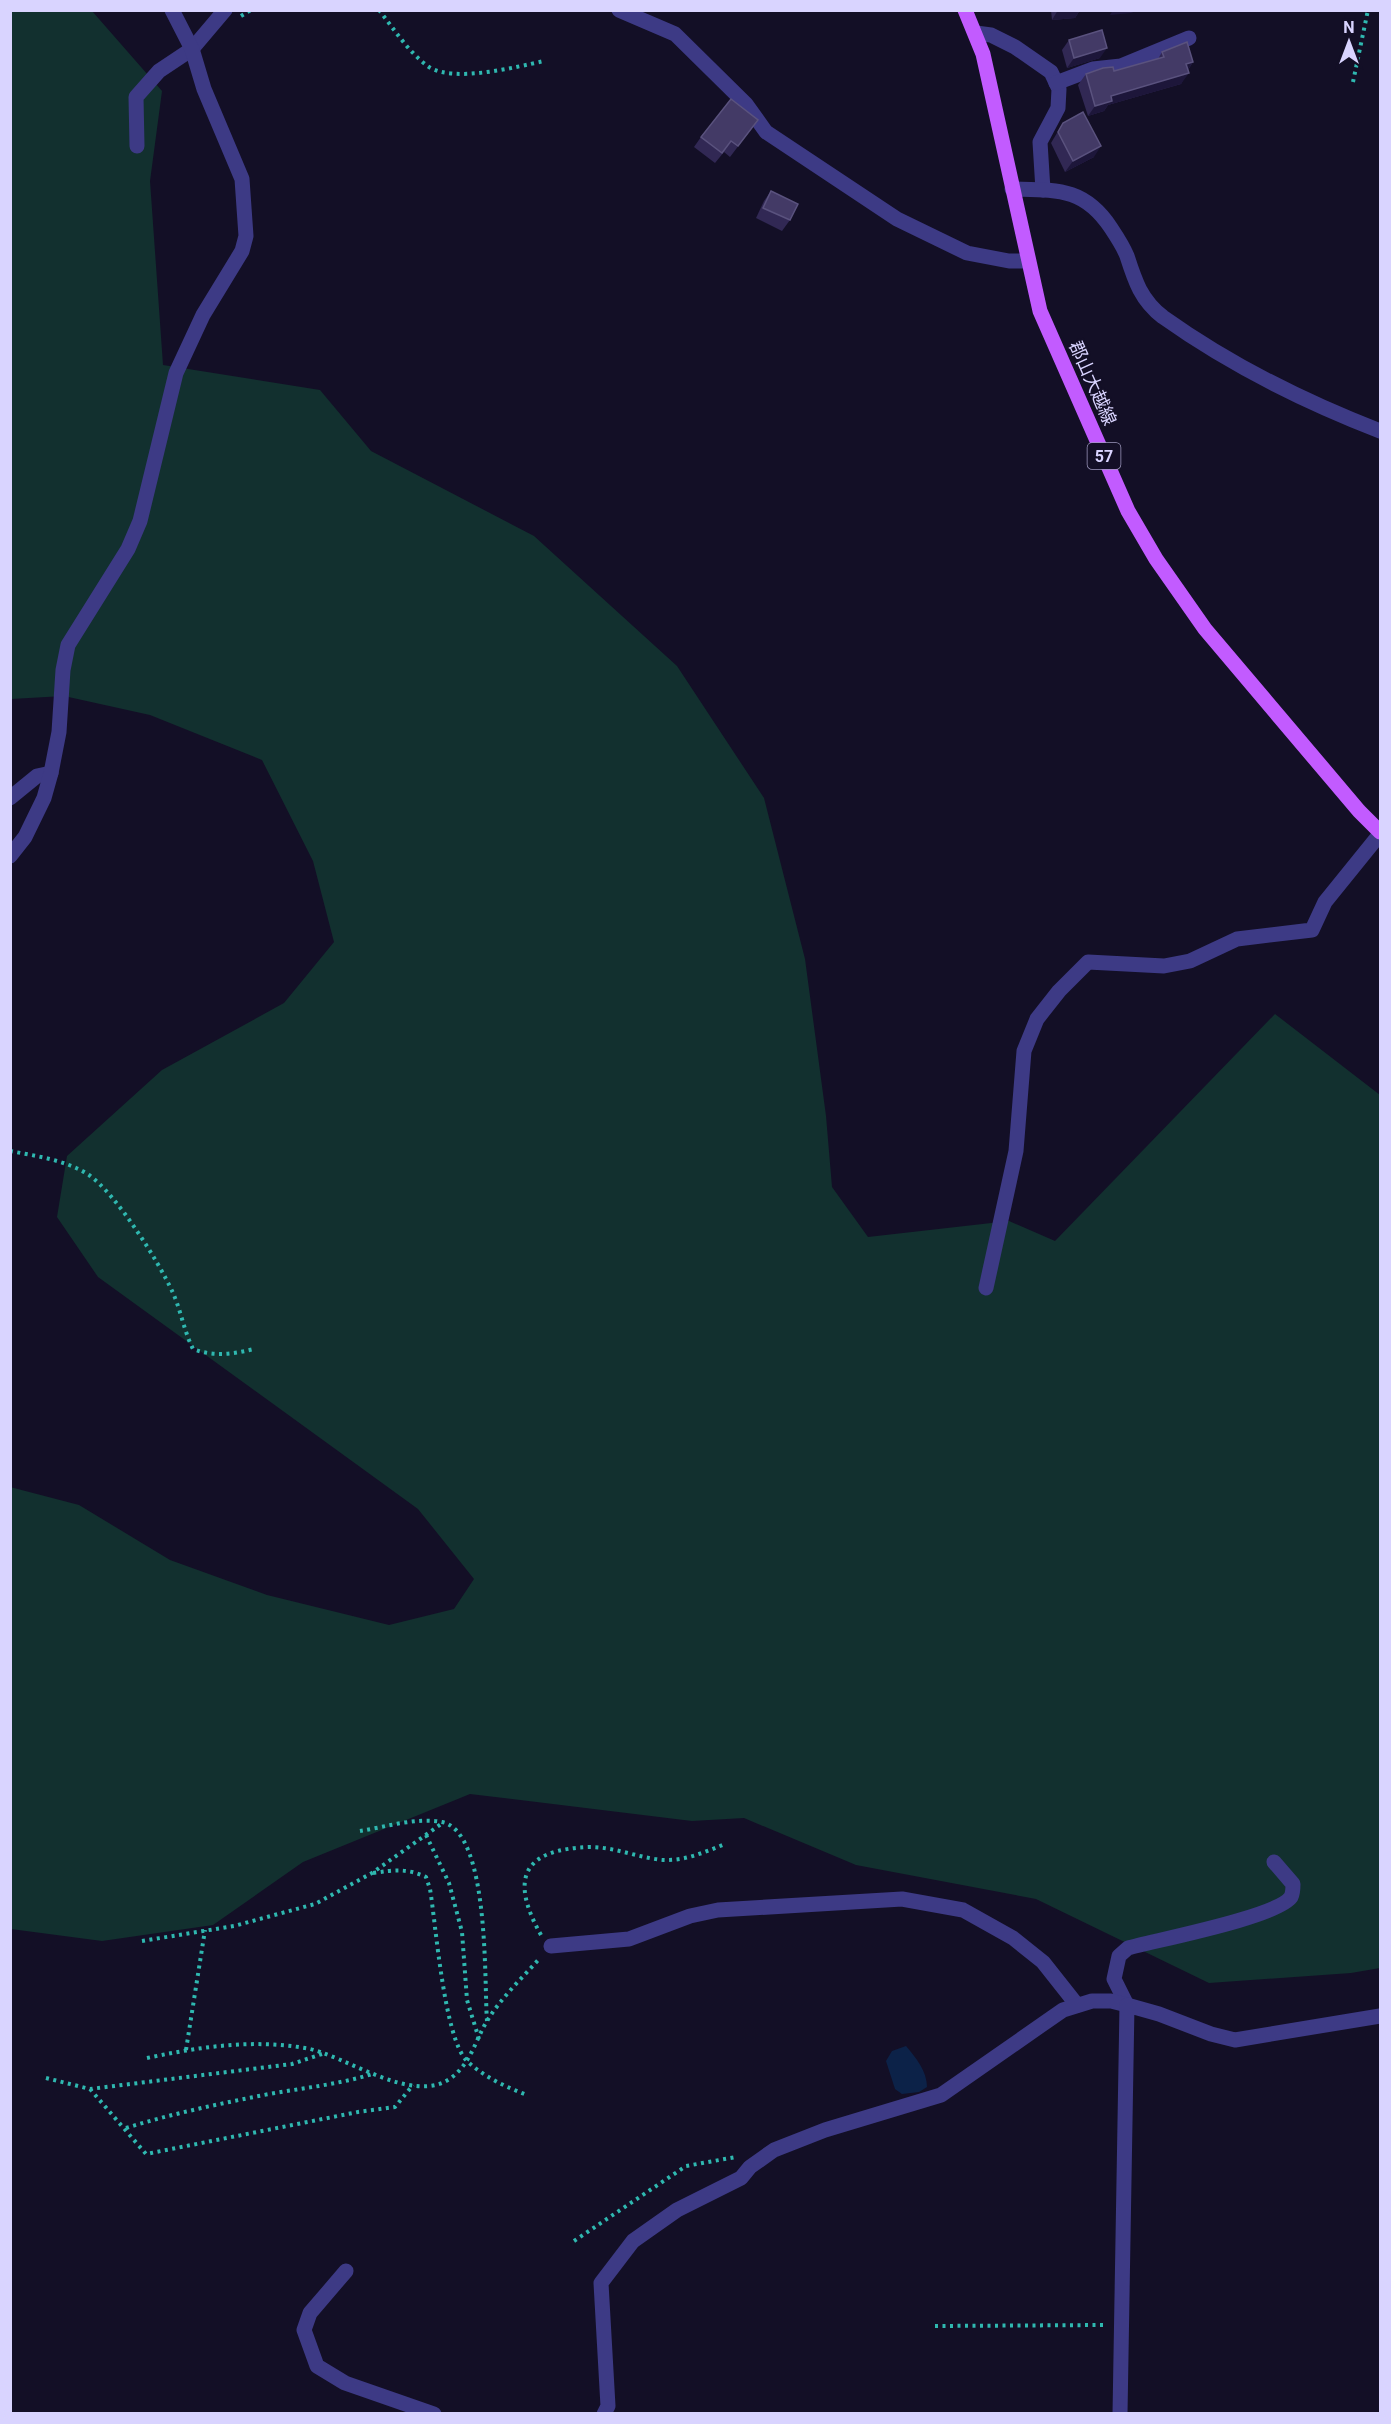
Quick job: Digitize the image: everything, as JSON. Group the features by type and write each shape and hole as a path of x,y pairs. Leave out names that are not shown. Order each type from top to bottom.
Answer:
{"main road":[{"name":"郡山大越線","path":"965,10 976,33 1028,261 1045,322 1128,511 1156,559 1248,683 1380,833"}],"street":[{"path":"10,856 24,837 44,798 51,773 59,732 63,670 68,645 128,549 140,520 176,373 203,315 242,251 246,236 242,179 204,89 192,49 172,10"},
{"path":"137,146 135,97 159,71 192,49 225,10"},
{"path":"619,10 675,34 746,104 766,132 897,219 967,253 1008,261 1028,261"},
{"path":"976,33 991,35 1015,47 1051,72 1059,89 1058,108 1040,142 1043,190"},
{"path":"1056,83 1093,69 1121,66 1189,38"},
{"path":"1012,189 1060,190 1082,198 1101,214 1125,252 1137,289 1150,306 1164,317 1212,348 1288,390 1328,410 1380,431"},
{"path":"10,798 38,776 51,773"},
{"path":"986,1288 1016,1151 1024,1051 1038,1019 1059,991 1088,962 1164,966 1190,961 1237,939 1312,930 1324,902 1380,833"},
{"path":"1120,2414 1126,2006 1114,1979 1119,1956 1128,1948 1250,1917 1283,1903 1290,1898 1293,1884 1274,1862"},
{"path":"551,1946 629,1939 690,1916 718,1910 902,1899 963,1910 1012,1938 1043,1962 1077,2005"},
{"path":"604,2414 608,2406 601,2283 633,2241 677,2210 741,2178 750,2167 774,2150 825,2130 941,2095 1063,2010 1077,2005 1111,2001 1235,2040 1380,2016"},
{"path":"346,2271 310,2313 304,2330 317,2366 345,2383 434,2414"}],"path":[{"path":"379,10 408,46 430,68 455,73 490,71 544,61"},
{"path":"1353,82 1368,10"},
{"path":"10,1151 68,1165 90,1176 109,1196 143,1238 173,1292 194,1349 218,1354 254,1349"},
{"path":"360,1831 413,1823 444,1822 460,1835 477,1877 483,1910 487,2021"},
{"path":"142,1941 234,1926 315,1904 372,1873 444,1822"},
{"path":"426,1835 448,1883 462,1932 467,2000 479,2039"},
{"path":"147,2058 186,2050 248,2043 306,2048 354,2063 373,2074 413,2085 439,2084 463,2068 487,2021 551,1946 540,1934 522,1889 524,1879 532,1864 547,1854 591,1847 662,1860 682,1859 725,1844"},
{"path":"372,1873 397,1869 412,1870 426,1878 430,1889 448,2014 458,2047 467,2060 500,2084 527,2095"},
{"path":"186,2050 205,1930"},
{"path":"46,2078 90,2089 292,2064 323,2053"},
{"path":"126,2128 154,2119 265,2095 343,2083 373,2074"},
{"path":"90,2089 126,2128 146,2154 358,2112 395,2107 413,2085"},
{"path":"574,2241 686,2166 744,2156"},
{"path":"935,2325 1121,2325"}],"green space":[{"path":"11,11 92,11 162,91 150,181 163,365 320,390 371,451 534,536 677,666 764,798 805,959 826,1116 832,1187 868,1237 1009,1221 1055,1241 1275,1014 1380,1095 1380,1968 1351,1973 1209,1983 1036,1899 856,1865 744,1818 692,1821 470,1794 303,1862 213,1925 102,1941 11,1929 10,1487 79,1505 170,1560 267,1595 389,1625 454,1609 474,1579 418,1509 98,1277 57,1217 67,1156 162,1070 284,1003 334,942 313,861 262,760 150,715 64,696 11,699"}],"water":[{"path":"906,2046 923,2070 927,2087 919,2092 902,2094 895,2089 886,2061 892,2051"}],"building":[{"path":"1102,30 1107,48 1074,58 1069,40"},
{"path":"1187,42 1193,62 1186,64 1189,73 1111,96 1112,101 1095,106 1086,74 1103,68 1113,67 1114,71 1164,57 1162,52"},
{"path":"731,99 758,120 738,146 731,141 722,153 701,137"},
{"path":"1083,112 1101,146 1073,161 1058,132 1063,123"},
{"path":"771,191 798,204 790,220 763,208"}]}
